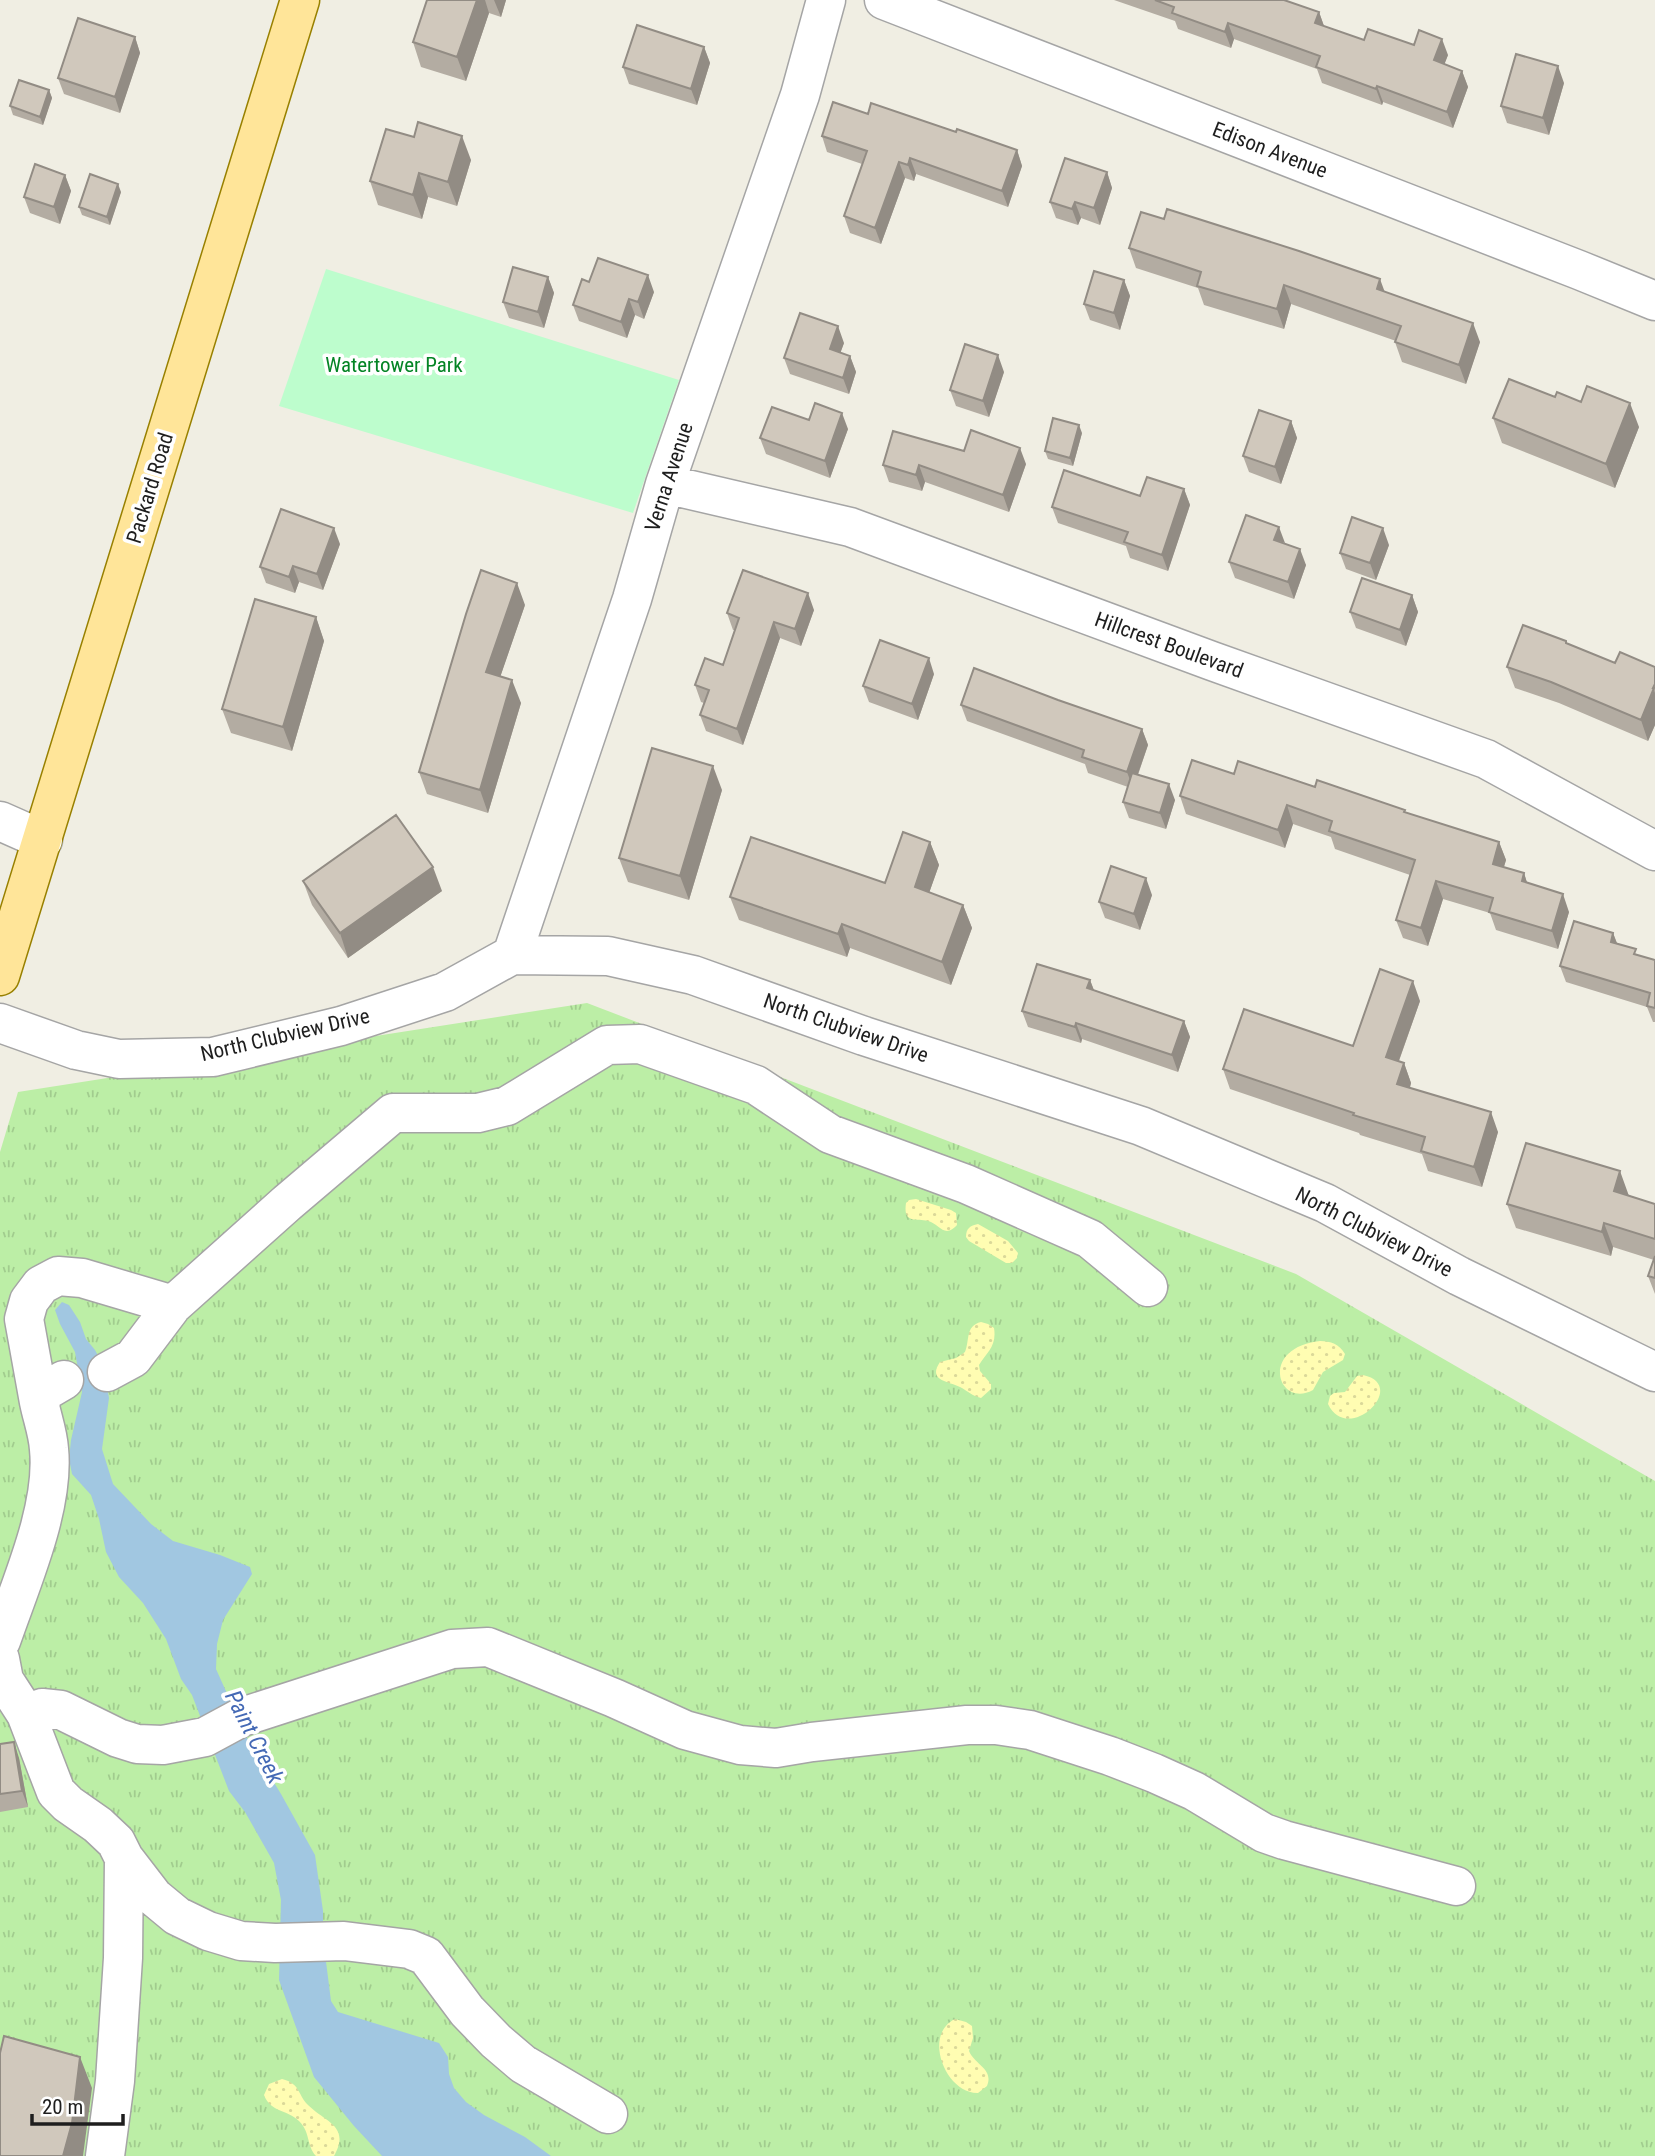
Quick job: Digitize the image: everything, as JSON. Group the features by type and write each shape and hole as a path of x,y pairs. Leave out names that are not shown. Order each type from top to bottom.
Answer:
{"main road":[{"name":"Packard Road","path":"0,976 300,0"}],"street":[{"name":"Verna Avenue","path":"512,955 632,599 665,484 800,95 826,0"},
{"name":"Edison Avenue","path":"884,0 1655,301"},
{"name":"Hillcrest Boulevard","path":"665,484 850,527 1486,759 1655,851"},
{"path":"0,821 43,840"},
{"name":"North Clubview Drive","path":"0,1023 76,1050 120,1059 213,1057 341,1026 445,992 512,955 608,956 693,975 864,1036 1141,1126 1325,1203 1459,1276 1655,1372"},
{"path":"107,1372 133,1358 173,1306 287,1203 393,1113 478,1113 507,1106 607,1045 640,1044 756,1085 830,1134 966,1184 1090,1239 1148,1287"},
{"path":"173,1306 82,1278 58,1276 41,1285 29,1301 24,1319 52,1391 47,1493 0,1647 4,1681 26,1714 56,1792 116,1842 124,1858 154,1897 177,1916 208,1931 241,1941 344,1941 409,1949 426,1956 467,2011 505,2049 523,2064 608,2114"},
{"path":"26,1714 42,1708 61,1710 118,1738 137,1744 163,1745 205,1737 242,1717 452,1649 488,1647 685,1730 740,1745 776,1748 967,1725 996,1725 1030,1730 1154,1773 1194,1791 1274,1837 1456,1886"},
{"path":"105,2156 115,2081 123,1958 124,1858"}],"green space":[{"name":"Watertower Park","path":"326,269 679,380 633,513 279,406"},
{"path":"587,1003 1296,1274 1655,1481 1655,2156 0,2156 0,1152 18,1092"}],"sand":[{"path":"916,1199 956,1213 957,1225 945,1231 928,1221 911,1219 906,1214 906,1203"},
{"path":"978,1224 1008,1241 1018,1253 1012,1263 1006,1263 969,1241 966,1237 968,1229"},
{"path":"981,1322 994,1328 995,1334 991,1348 979,1365 980,1371 991,1384 991,1389 981,1398 941,1379 936,1373 940,1362 956,1358 965,1352 970,1330"},
{"path":"1320,1341 1337,1345 1345,1354 1343,1360 1323,1372 1313,1390 1301,1394 1291,1391 1283,1385 1281,1365 1288,1354 1300,1346"},
{"path":"1363,1375 1376,1381 1380,1390 1378,1400 1360,1416 1349,1419 1337,1415 1328,1404 1330,1396 1345,1392 1357,1376"},
{"path":"955,2019 972,2026 973,2038 969,2051 988,2075 987,2086 978,2093 966,2091 956,2084 942,2062 940,2037 945,2027"},
{"path":"282,2079 296,2087 308,2105 338,2131 340,2138 334,2156 316,2156 299,2121 267,2101 264,2095 269,2084"}],"water":[{"path":"62,1302 69,1305 103,1365 109,1398 102,1449 113,1484 151,1524 173,1541 250,1567 252,1574 223,1620 217,1644 216,1669 247,1738 315,1855 331,2001 338,2012 439,2043 448,2057 449,2074 454,2088 466,2102 551,2156 382,2156 314,2077 279,1980 281,1900 274,1863 245,1812 229,1791 192,1695 181,1679 166,1639 143,1603 119,1577 106,1552 91,1495 72,1474 69,1459 71,1440 82,1392 75,1352 55,1310"}],"building":[{"path":"427,0 477,0 457,57 413,42"},
{"path":"1155,0 1284,0 1319,12 1315,23 1364,40 1368,29 1414,45 1419,30 1442,39 1434,60 1462,71 1447,112 1316,67 1320,56 1228,23 1225,32 1172,13 1174,7"},
{"path":"78,18 135,37 115,97 58,78"},
{"path":"637,25 704,47 691,89 623,67"},
{"path":"1516,54 1558,66 1543,118 1501,106"},
{"path":"19,80 49,90 40,117 10,106"},
{"path":"833,102 868,114 871,103 1017,150 1002,191 910,158 908,165 899,162 875,228 844,216 867,151 822,136"},
{"path":"418,122 462,136 448,182 419,173 413,195 370,181 386,129 414,137"},
{"path":"1065,158 1107,172 1094,208 1075,202 1072,209 1050,202"},
{"path":"35,164 65,175 54,207 24,197"},
{"path":"90,174 118,184 107,217 79,207"},
{"path":"1167,209 1380,279 1377,289 1473,323 1459,365 1395,342 1401,326 1284,285 1277,309 1197,286 1201,272 1129,248 1141,212 1164,219"},
{"path":"598,258 648,275 638,302 629,299 621,322 573,305 582,279 589,282"},
{"path":"513,267 548,277 538,312 503,302"},
{"path":"1094,271 1124,280 1114,313 1084,304"},
{"path":"800,313 838,326 830,349 850,356 843,378 784,358"},
{"path":"965,344 998,355 983,401 950,390"},
{"path":"1509,379 1555,397 1557,392 1581,402 1587,386 1630,403 1606,464 1493,418"},
{"path":"815,403 842,413 825,461 760,438 772,407 809,420"},
{"path":"1259,410 1291,421 1275,467 1243,456"},
{"path":"1053,418 1079,425 1070,458 1045,451"},
{"path":"971,430 1020,448 1003,495 919,465 916,475 883,465 893,431 964,451"},
{"path":"1064,470 1140,496 1147,477 1184,489 1162,555 1124,542 1128,532 1052,507"},
{"path":"281,509 334,528 317,574 293,566 289,577 260,567"},
{"path":"1246,515 1279,527 1274,540 1300,549 1288,582 1229,562"},
{"path":"1352,517 1383,528 1370,563 1340,553"},
{"path":"481,570 517,583 486,672 512,680 480,790 419,772"},
{"path":"743,570 808,593 795,629 774,622 737,729 700,715 709,690 695,685 705,658 723,665 739,618 727,613"},
{"path":"1362,578 1412,595 1400,630 1350,612"},
{"path":"255,599 316,617 283,727 222,709"},
{"path":"1523,625 1615,663 1620,652 1655,667 1654,688 1641,720 1551,682 1507,667"},
{"path":"880,640 929,658 912,704 863,686"},
{"path":"974,668 1142,729 1127,772 1082,757 1084,750 961,705"},
{"path":"652,748 713,766 680,876 619,858"},
{"path":"1192,760 1234,774 1238,761 1315,787 1317,780 1405,810 1404,812 1499,842 1493,864 1524,873 1522,881 1563,894 1552,931 1489,912 1493,898 1436,881 1421,928 1396,920 1415,860 1329,831 1332,821 1287,805 1278,830 1180,796"},
{"path":"1132,773 1169,784 1160,813 1123,802"},
{"path":"396,815 433,867 340,933 303,881"},
{"path":"903,832 930,842 915,887 963,905 942,962 842,924 838,934 730,897 751,837 885,883"},
{"path":"1111,866 1146,878 1134,914 1099,902"},
{"path":"1574,921 1613,933 1611,942 1636,949 1634,954 1655,960 1655,1008 1647,1006 1650,993 1560,966"},
{"path":"1037,964 1090,980 1087,988 1184,1021 1172,1055 1076,1023 1075,1027 1022,1011"},
{"path":"1380,969 1413,981 1386,1057 1404,1063 1397,1084 1491,1112 1474,1167 1421,1151 1425,1137 1353,1115 1354,1113 1223,1069 1244,1009 1353,1046"},
{"path":"1526,1143 1620,1171 1614,1191 1655,1204 1655,1239 1604,1223 1602,1232 1507,1204"},
{"path":"1655,1256 1655,1278 1648,1276"},
{"path":"14,1742 22,1791 0,1794 0,1744"},
{"path":"4,2036 80,2057 72,2123 63,2156 0,2156 0,2053"}],"water label":[{"name":"Paint Creek","path":"254,1737"}]}
